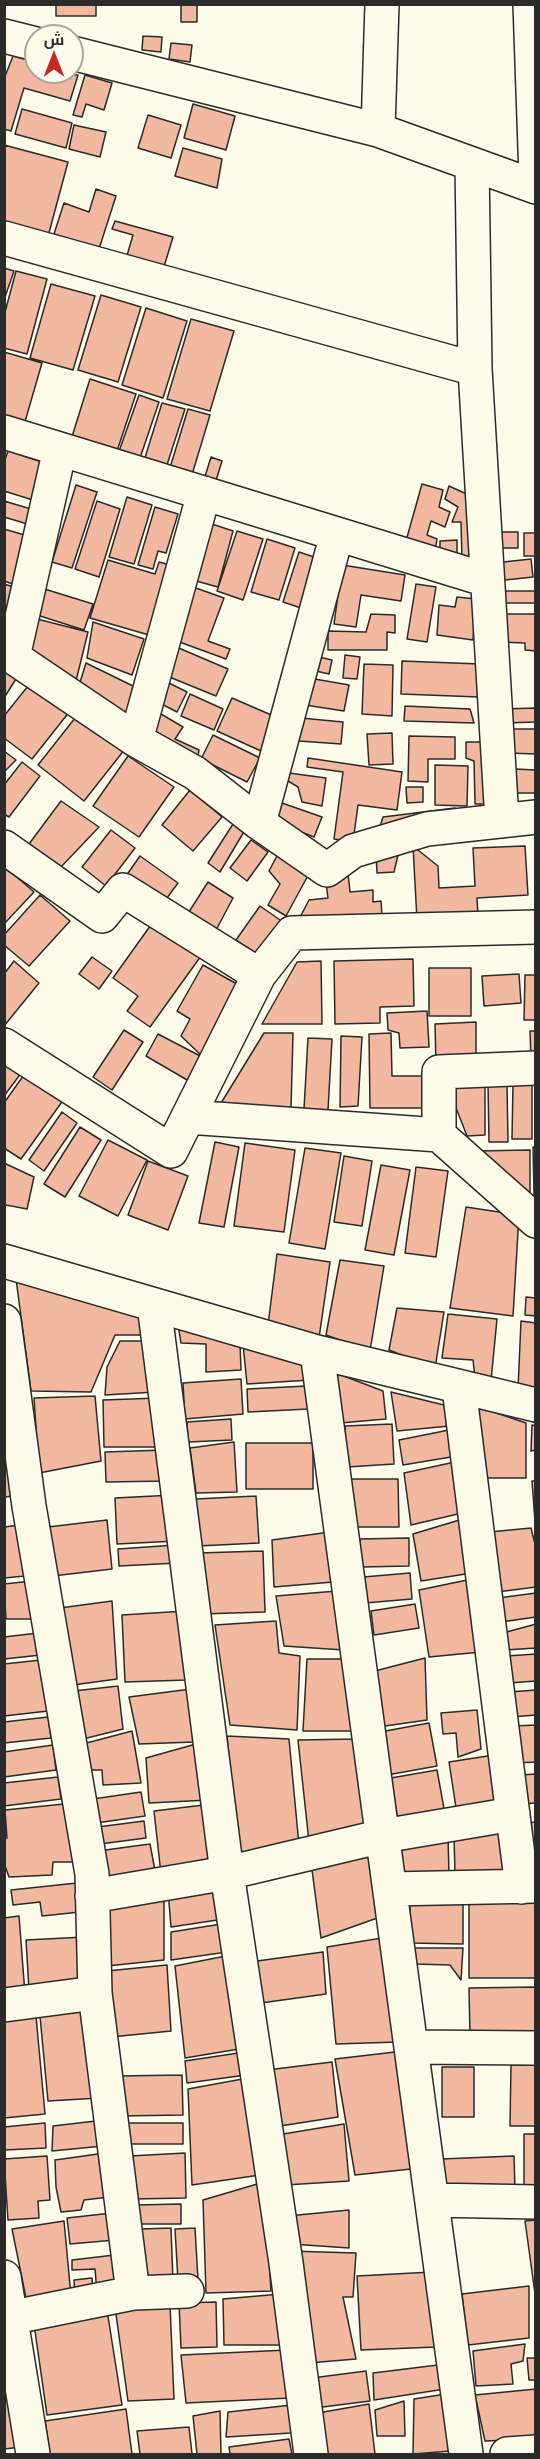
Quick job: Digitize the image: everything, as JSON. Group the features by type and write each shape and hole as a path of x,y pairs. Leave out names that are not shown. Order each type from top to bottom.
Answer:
{"street":[{"path":"378,130 382,4"},
{"path":"530,4 536,178"},
{"path":"4,36 24,41"},
{"path":"84,56 378,130 536,187"},
{"path":"472,164 475,369 502,821"},
{"path":"4,238 475,369"},
{"path":"4,432 487,580"},
{"path":"60,449 13,657 136,740 195,773 259,823 327,870 353,851 427,829 536,818"},
{"path":"136,740 204,493"},
{"path":"259,823 337,534"},
{"path":"4,847 102,916 123,890 258,975"},
{"path":"4,1045 171,1151 258,975 292,933 536,927"},
{"path":"439,1135 439,1072 536,1068"},
{"path":"188,1117 439,1135 531,1212"},
{"path":"4,1261 317,1352 536,1405"},
{"path":"154,1305 227,1873 284,2252 311,2454"},
{"path":"4,1321 17,1507 92,1874 95,1993 133,2293"},
{"path":"317,1352 466,2454"},
{"path":"390,1889 529,1886 513,1814 459,1388"},
{"path":"92,1896 227,1873 383,1836 513,1814"},
{"path":"4,2005 95,1993"},
{"path":"411,2047 536,2048"},
{"path":"432,2200 536,2202"},
{"path":"4,2277 8,2319 30,2454"},
{"path":"8,2319 133,2293 187,2291"},
{"path":"507,2454 536,2452"}],"building":[{"path":"56,4 96,4 96,16 56,16"},
{"path":"181,4 197,4 197,22 181,22"},
{"path":"143,36 162,37 161,52 142,50"},
{"path":"171,43 192,45 190,62 169,59"},
{"path":"13,56 24,59 24,84 75,84 70,101 24,88 11,131 4,129 4,79"},
{"path":"85,75 112,83 104,110 86,104 82,117 73,115"},
{"path":"193,104 235,116 226,150 184,138"},
{"path":"22,109 72,123 66,148 15,134"},
{"path":"148,115 181,125 171,158 138,148"},
{"path":"74,125 106,132 100,157 69,149"},
{"path":"4,145 68,162 46,244 4,233"},
{"path":"183,148 222,159 217,188 175,176"},
{"path":"96,189 116,196 99,249 54,234 64,203 89,212"},
{"path":"115,221 173,237 163,270 126,259 133,235 112,229"},
{"path":"4,268 14,271 4,300"},
{"path":"16,271 47,279 27,354 4,348 4,316"},
{"path":"51,284 95,296 73,370 30,358"},
{"path":"101,295 141,307 118,382 78,370"},
{"path":"146,308 187,321 163,398 122,385"},
{"path":"191,319 234,331 210,411 167,399"},
{"path":"4,352 42,363 24,425 4,419"},
{"path":"90,379 136,394 115,457 70,443"},
{"path":"139,395 159,402 138,464 117,457"},
{"path":"162,403 185,409 165,471 143,464"},
{"path":"188,409 210,415 191,478 169,471"},
{"path":"8,451 48,464 36,501 4,491 4,463"},
{"path":"211,457 222,461 214,487 203,483"},
{"path":"422,484 443,490 439,507 450,512 445,527 431,521 427,535 437,539 434,557 404,548"},
{"path":"76,485 97,492 72,568 52,562"},
{"path":"449,486 471,496 473,560 462,560 461,522 452,522 458,507 445,499"},
{"path":"127,497 152,505 134,564 109,557"},
{"path":"4,501 38,511 34,526 4,517"},
{"path":"97,501 120,509 99,577 75,569"},
{"path":"155,507 178,514 166,553 158,551 153,569 138,565"},
{"path":"212,524 233,531 218,587 196,581"},
{"path":"4,529 28,536 16,585 4,581"},
{"path":"237,531 263,539 243,600 217,591"},
{"path":"494,532 518,532 518,548 494,548"},
{"path":"524,533 536,533 536,556 524,556"},
{"path":"267,539 295,548 279,600 251,592"},
{"path":"457,540 457,557 440,557 440,541"},
{"path":"299,552 320,559 304,609 283,602"},
{"path":"531,559 533,577 496,581 494,563"},
{"path":"108,560 155,574 159,562 170,565 149,635 90,618"},
{"path":"342,565 405,575 401,601 361,595 356,627 334,624"},
{"path":"4,584 14,587 6,613 4,613"},
{"path":"416,584 436,587 427,642 407,639"},
{"path":"38,587 93,604 84,630 31,613"},
{"path":"193,587 224,598 208,641 230,649 226,659 174,640"},
{"path":"497,591 536,591 536,603 498,603"},
{"path":"457,597 476,599 473,640 437,635 439,605 455,607"},
{"path":"371,614 395,615 395,633 387,632 387,650 328,650 328,631 366,632"},
{"path":"501,614 536,614 536,651 525,650 525,643 500,642"},
{"path":"37,619 88,632 73,693 26,666"},
{"path":"93,622 144,639 132,675 87,658"},
{"path":"174,646 228,669 216,696 162,674"},
{"path":"345,655 360,657 357,679 343,678"},
{"path":"319,657 332,660 329,674 316,671"},
{"path":"402,661 480,664 479,697 401,694"},
{"path":"86,663 133,686 124,729 76,695"},
{"path":"364,664 393,665 392,716 362,714"},
{"path":"4,668 19,674 4,698"},
{"path":"309,678 349,685 344,711 305,705"},
{"path":"32,681 70,711 32,759 4,738 4,716"},
{"path":"165,681 187,692 177,712 154,700"},
{"path":"190,694 223,709 214,730 181,716"},
{"path":"232,698 276,717 261,751 217,731"},
{"path":"405,706 470,709 474,723 404,721"},
{"path":"536,708 536,722 504,723 503,709"},
{"path":"156,711 183,727 175,739 199,750 195,773 148,744"},
{"path":"79,713 125,749 84,801 38,765"},
{"path":"301,718 343,722 341,744 299,741"},
{"path":"508,729 536,729 536,754 508,753"},
{"path":"392,733 393,764 369,765 367,734"},
{"path":"213,735 260,758 247,782 201,759"},
{"path":"409,736 455,737 455,759 428,759 428,782 408,781"},
{"path":"466,742 493,742 485,804 475,804 474,761 466,758"},
{"path":"4,751 16,760 4,772"},
{"path":"128,756 174,787 139,837 93,806"},
{"path":"308,758 402,772 397,810 358,805 353,842 334,839 343,772 307,767"},
{"path":"22,762 40,776 9,817 4,814 4,785"},
{"path":"435,765 468,766 467,806 435,805"},
{"path":"515,769 536,770 536,793 514,793"},
{"path":"289,773 326,778 322,806 302,802 298,787 288,781"},
{"path":"406,787 423,787 423,802 407,803"},
{"path":"190,790 222,817 193,851 162,825"},
{"path":"61,801 99,827 60,868 29,844"},
{"path":"282,803 322,817 314,837 275,822"},
{"path":"455,808 453,818 377,836 383,817"},
{"path":"233,824 245,830 220,872 208,863"},
{"path":"111,830 135,848 106,886 82,867"},
{"path":"251,840 268,852 247,881 230,868"},
{"path":"413,846 438,866 439,888 475,886 473,848 525,846 528,895 477,898 478,918 417,920"},
{"path":"399,851 394,872 377,873 376,852"},
{"path":"279,852 311,870 286,916 268,905 280,884 269,871"},
{"path":"140,856 178,883 164,902 126,876"},
{"path":"4,866 34,892 4,924"},
{"path":"348,873 350,892 373,890 373,902 381,901 382,916 296,925 309,900 328,898 325,875"},
{"path":"208,882 233,898 213,936 187,915"},
{"path":"40,895 70,921 29,966 4,945 4,935"},
{"path":"260,906 283,922 260,956 236,940"},
{"path":"153,922 201,956 150,1027 127,1011 138,996 113,978"},
{"path":"92,957 112,971 99,989 79,974"},
{"path":"413,959 414,1006 380,1007 380,1023 335,1024 334,961"},
{"path":"14,961 39,983 4,1026 4,974"},
{"path":"321,961 322,1024 262,1024 297,962"},
{"path":"203,965 244,988 204,1058 181,1036 190,1019 177,1011"},
{"path":"429,968 471,968 471,1016 429,1016"},
{"path":"519,974 521,1003 484,1006 482,976"},
{"path":"525,975 536,975 536,1020 524,1020"},
{"path":"427,1011 429,1047 400,1048 399,1033 388,1030 387,1013"},
{"path":"476,1022 476,1065 436,1066 435,1024"},
{"path":"124,1030 143,1042 112,1090 93,1077"},
{"path":"530,1031 536,1031 536,1061 531,1061"},
{"path":"264,1033 293,1033 291,1109 218,1108"},
{"path":"391,1033 392,1076 422,1076 422,1108 370,1108 369,1034"},
{"path":"158,1034 204,1058 194,1084 146,1056"},
{"path":"341,1036 362,1037 358,1106 340,1107"},
{"path":"308,1038 332,1039 328,1110 304,1109"},
{"path":"4,1059 22,1072 4,1096"},
{"path":"26,1072 64,1099 21,1159 4,1148 4,1103"},
{"path":"513,1083 532,1083 532,1139 512,1139"},
{"path":"488,1084 507,1084 508,1142 489,1142"},
{"path":"485,1086 485,1135 467,1136 448,1087"},
{"path":"62,1112 77,1123 44,1171 29,1160"},
{"path":"80,1127 101,1140 65,1197 44,1184"},
{"path":"108,1140 147,1160 118,1216 79,1196"},
{"path":"215,1142 239,1147 224,1227 199,1223"},
{"path":"245,1143 295,1150 284,1232 234,1226"},
{"path":"533,1147 536,1147 536,1195 534,1195"},
{"path":"305,1148 341,1153 325,1249 289,1243"},
{"path":"530,1150 530,1194 475,1151"},
{"path":"344,1156 372,1161 362,1226 334,1222"},
{"path":"148,1161 188,1176 168,1230 128,1215"},
{"path":"4,1163 34,1177 27,1209 6,1205 4,1209"},
{"path":"381,1165 410,1170 394,1255 365,1250"},
{"path":"416,1167 448,1171 436,1257 405,1253"},
{"path":"466,1207 519,1215 513,1316 450,1308"},
{"path":"277,1254 330,1262 319,1338 268,1325"},
{"path":"340,1260 384,1266 370,1351 326,1335"},
{"path":"16,1279 145,1309 149,1335 115,1335 91,1392 31,1391"},
{"path":"526,1297 536,1298 536,1316 525,1315"},
{"path":"397,1308 444,1312 435,1368 389,1350"},
{"path":"448,1314 497,1319 491,1381 475,1378 473,1360 442,1358"},
{"path":"521,1321 536,1323 536,1394 518,1389"},
{"path":"178,1325 240,1343 241,1370 206,1372 206,1344 181,1343"},
{"path":"120,1341 150,1341 156,1392 105,1395 107,1367"},
{"path":"243,1344 310,1358 310,1380 247,1384"},
{"path":"336,1373 383,1391 386,1419 340,1423"},
{"path":"241,1379 243,1414 185,1419 183,1383"},
{"path":"307,1386 308,1409 248,1412 247,1389"},
{"path":"391,1392 448,1406 450,1426 397,1431"},
{"path":"95,1396 101,1461 39,1473 34,1398"},
{"path":"4,1398 14,1496 4,1497"},
{"path":"159,1398 160,1447 104,1447 103,1400"},
{"path":"476,1406 526,1423 526,1478 485,1478"},
{"path":"231,1419 232,1440 188,1442 187,1422"},
{"path":"392,1424 394,1464 347,1467 345,1426"},
{"path":"532,1425 536,1426 536,1450 531,1451"},
{"path":"454,1429 457,1456 403,1465 399,1440"},
{"path":"234,1442 237,1492 196,1493 190,1448"},
{"path":"246,1443 313,1443 313,1489 246,1489"},
{"path":"164,1450 165,1481 106,1482 105,1452"},
{"path":"455,1462 462,1513 411,1525 404,1473"},
{"path":"351,1479 398,1479 399,1527 352,1527"},
{"path":"532,1481 536,1481 535,1522"},
{"path":"174,1495 176,1541 117,1544 115,1498"},
{"path":"256,1496 259,1543 198,1546 196,1499"},
{"path":"466,1518 472,1573 421,1581 413,1534"},
{"path":"107,1520 112,1569 53,1576 48,1527"},
{"path":"20,1525 25,1576 4,1578 4,1527"},
{"path":"531,1528 536,1548 536,1587 497,1592 489,1532"},
{"path":"330,1532 333,1582 274,1587 272,1540"},
{"path":"409,1538 409,1566 361,1567 360,1539"},
{"path":"176,1545 178,1563 119,1566 118,1549"},
{"path":"263,1551 265,1612 200,1614 198,1553"},
{"path":"410,1573 412,1599 365,1603 363,1577"},
{"path":"472,1579 481,1652 429,1657 419,1590"},
{"path":"32,1581 37,1619 6,1619 4,1584"},
{"path":"337,1591 344,1650 284,1646 276,1596"},
{"path":"536,1593 536,1617 501,1622 498,1598"},
{"path":"112,1601 117,1679 73,1685 60,1608"},
{"path":"415,1604 419,1628 374,1635 371,1611"},
{"path":"185,1611 187,1680 125,1682 122,1615"},
{"path":"276,1621 279,1653 300,1656 297,1730 230,1725 215,1625"},
{"path":"536,1624 536,1648 505,1650 503,1633"},
{"path":"38,1633 41,1655 4,1659 4,1637"},
{"path":"536,1654 536,1681 509,1683 507,1656"},
{"path":"425,1658 427,1720 378,1727 371,1672"},
{"path":"307,1659 350,1659 357,1731 303,1731"},
{"path":"41,1660 48,1711 4,1716 4,1664"},
{"path":"118,1686 123,1729 79,1740 74,1691"},
{"path":"191,1689 194,1742 139,1744 129,1697"},
{"path":"536,1690 536,1715 511,1717 509,1692"},
{"path":"477,1710 481,1749 458,1757 456,1733 443,1734 441,1713"},
{"path":"48,1717 51,1738 4,1743 4,1722"},
{"path":"429,1723 437,1766 387,1775 380,1732"},
{"path":"536,1725 536,1762 516,1763 514,1726"},
{"path":"132,1731 141,1783 103,1785 102,1770 82,1770 79,1745"},
{"path":"227,1736 289,1739 299,1845 238,1855"},
{"path":"355,1739 369,1830 309,1842 298,1740"},
{"path":"203,1742 209,1800 149,1803 146,1758"},
{"path":"53,1745 56,1770 4,1777 4,1752"},
{"path":"494,1755 502,1807 457,1814 449,1762"},
{"path":"437,1770 445,1814 398,1821 391,1778"},
{"path":"536,1774 536,1803 522,1804 521,1775"},
{"path":"58,1777 61,1799 4,1806 4,1783"},
{"path":"141,1792 145,1816 89,1824 86,1800"},
{"path":"64,1804 73,1862 53,1862 52,1875 9,1877 4,1863 4,1839 7,1838 5,1810"},
{"path":"212,1804 216,1868 161,1874 154,1811"},
{"path":"144,1821 146,1838 92,1845 90,1828"},
{"path":"536,1822 536,1875 527,1823"},
{"path":"506,1825 509,1874 455,1874 454,1835"},
{"path":"448,1835 449,1875 402,1877 399,1842"},
{"path":"150,1844 156,1876 103,1884 98,1851"},
{"path":"373,1850 383,1916 321,1938 312,1870"},
{"path":"77,1883 80,1912 42,1916 40,1902 13,1905 11,1890"},
{"path":"223,1883 224,1919 171,1927 168,1891"},
{"path":"164,1891 164,1960 107,1966 102,1905"},
{"path":"469,1902 536,1902 536,1978 469,1978"},
{"path":"410,1903 463,1904 463,1944 410,1943"},
{"path":"19,1916 25,1994 4,1996 4,1918"},
{"path":"228,1923 227,1952 171,1960 171,1932"},
{"path":"84,1937 87,1987 29,1990 26,1940"},
{"path":"388,1937 397,2042 336,2044 327,1947"},
{"path":"412,1948 463,1948 461,1980 450,1965 414,1964"},
{"path":"323,1952 326,1994 261,2003 257,1961"},
{"path":"231,1955 245,2048 185,2058 175,1966"},
{"path":"167,1965 171,2031 111,2037 107,1971"},
{"path":"536,1987 536,2036 470,2036 469,1988"},
{"path":"89,2008 99,2098 48,2101 40,2016"},
{"path":"36,2016 45,2114 4,2118 4,2021"},
{"path":"245,2052 246,2075 187,2083 185,2061"},
{"path":"395,2052 411,2169 355,2175 335,2059"},
{"path":"332,2062 338,2117 280,2126 267,2070"},
{"path":"511,2065 536,2065 536,2126 510,2126"},
{"path":"442,2067 474,2067 474,2117 442,2117"},
{"path":"182,2075 183,2115 119,2116 118,2076"},
{"path":"248,2078 260,2175 192,2185 188,2089"},
{"path":"104,2120 103,2146 52,2151 53,2126"},
{"path":"45,2123 46,2148 4,2150 4,2127"},
{"path":"125,2123 183,2123 183,2144 125,2144"},
{"path":"344,2124 349,2181 285,2185 283,2134"},
{"path":"524,2134 536,2134 536,2187 524,2187"},
{"path":"105,2153 109,2197 84,2200 81,2210 61,2212 56,2187 55,2160"},
{"path":"185,2153 186,2198 132,2199 130,2156"},
{"path":"47,2156 50,2200 38,2201 39,2218 8,2220 4,2159"},
{"path":"514,2156 515,2190 442,2192 441,2159"},
{"path":"264,2182 271,2291 206,2293 203,2200"},
{"path":"181,2204 181,2224 135,2224 135,2205"},
{"path":"349,2210 349,2248 291,2244 288,2216"},
{"path":"112,2213 115,2240 70,2244 67,2218"},
{"path":"536,2220 536,2301 525,2221"},
{"path":"64,2221 71,2296 27,2303 12,2229"},
{"path":"171,2228 173,2282 142,2283 140,2229"},
{"path":"195,2228 198,2280 178,2281 175,2229"},
{"path":"289,2251 356,2253 353,2297 343,2297 356,2359 308,2363"},
{"path":"123,2254 125,2290 97,2293 95,2269 72,2270 72,2260"},
{"path":"432,2272 436,2347 361,2350 357,2276"},
{"path":"92,2278 93,2295 75,2297 74,2280"},
{"path":"529,2286 529,2338 468,2345 462,2294"},
{"path":"281,2294 280,2345 224,2345 223,2299"},
{"path":"216,2302 217,2347 181,2348 179,2303"},
{"path":"170,2305 174,2399 128,2401 115,2307"},
{"path":"107,2310 122,2405 47,2415 34,2324"},
{"path":"525,2344 523,2361 511,2364 513,2384 476,2386 473,2351"},
{"path":"287,2350 290,2398 186,2403 181,2355"},
{"path":"527,2358 536,2358 536,2380 529,2380"},
{"path":"446,2364 445,2389 374,2400 373,2373"},
{"path":"366,2371 370,2401 315,2408 312,2378"},
{"path":"536,2389 536,2439 485,2441 475,2395"},
{"path":"13,2393 22,2447 4,2449 4,2394"},
{"path":"446,2394 451,2451 413,2454 414,2399"},
{"path":"404,2401 405,2436 377,2436 375,2410"},
{"path":"369,2404 375,2454 321,2454 318,2413"},
{"path":"292,2405 291,2433 226,2437 228,2412"},
{"path":"126,2409 132,2454 50,2454 45,2421"},
{"path":"220,2411 221,2454 197,2454 193,2416"},
{"path":"189,2427 192,2454 140,2454 137,2431"},
{"path":"289,2439 292,2454 230,2454 229,2447"}]}
